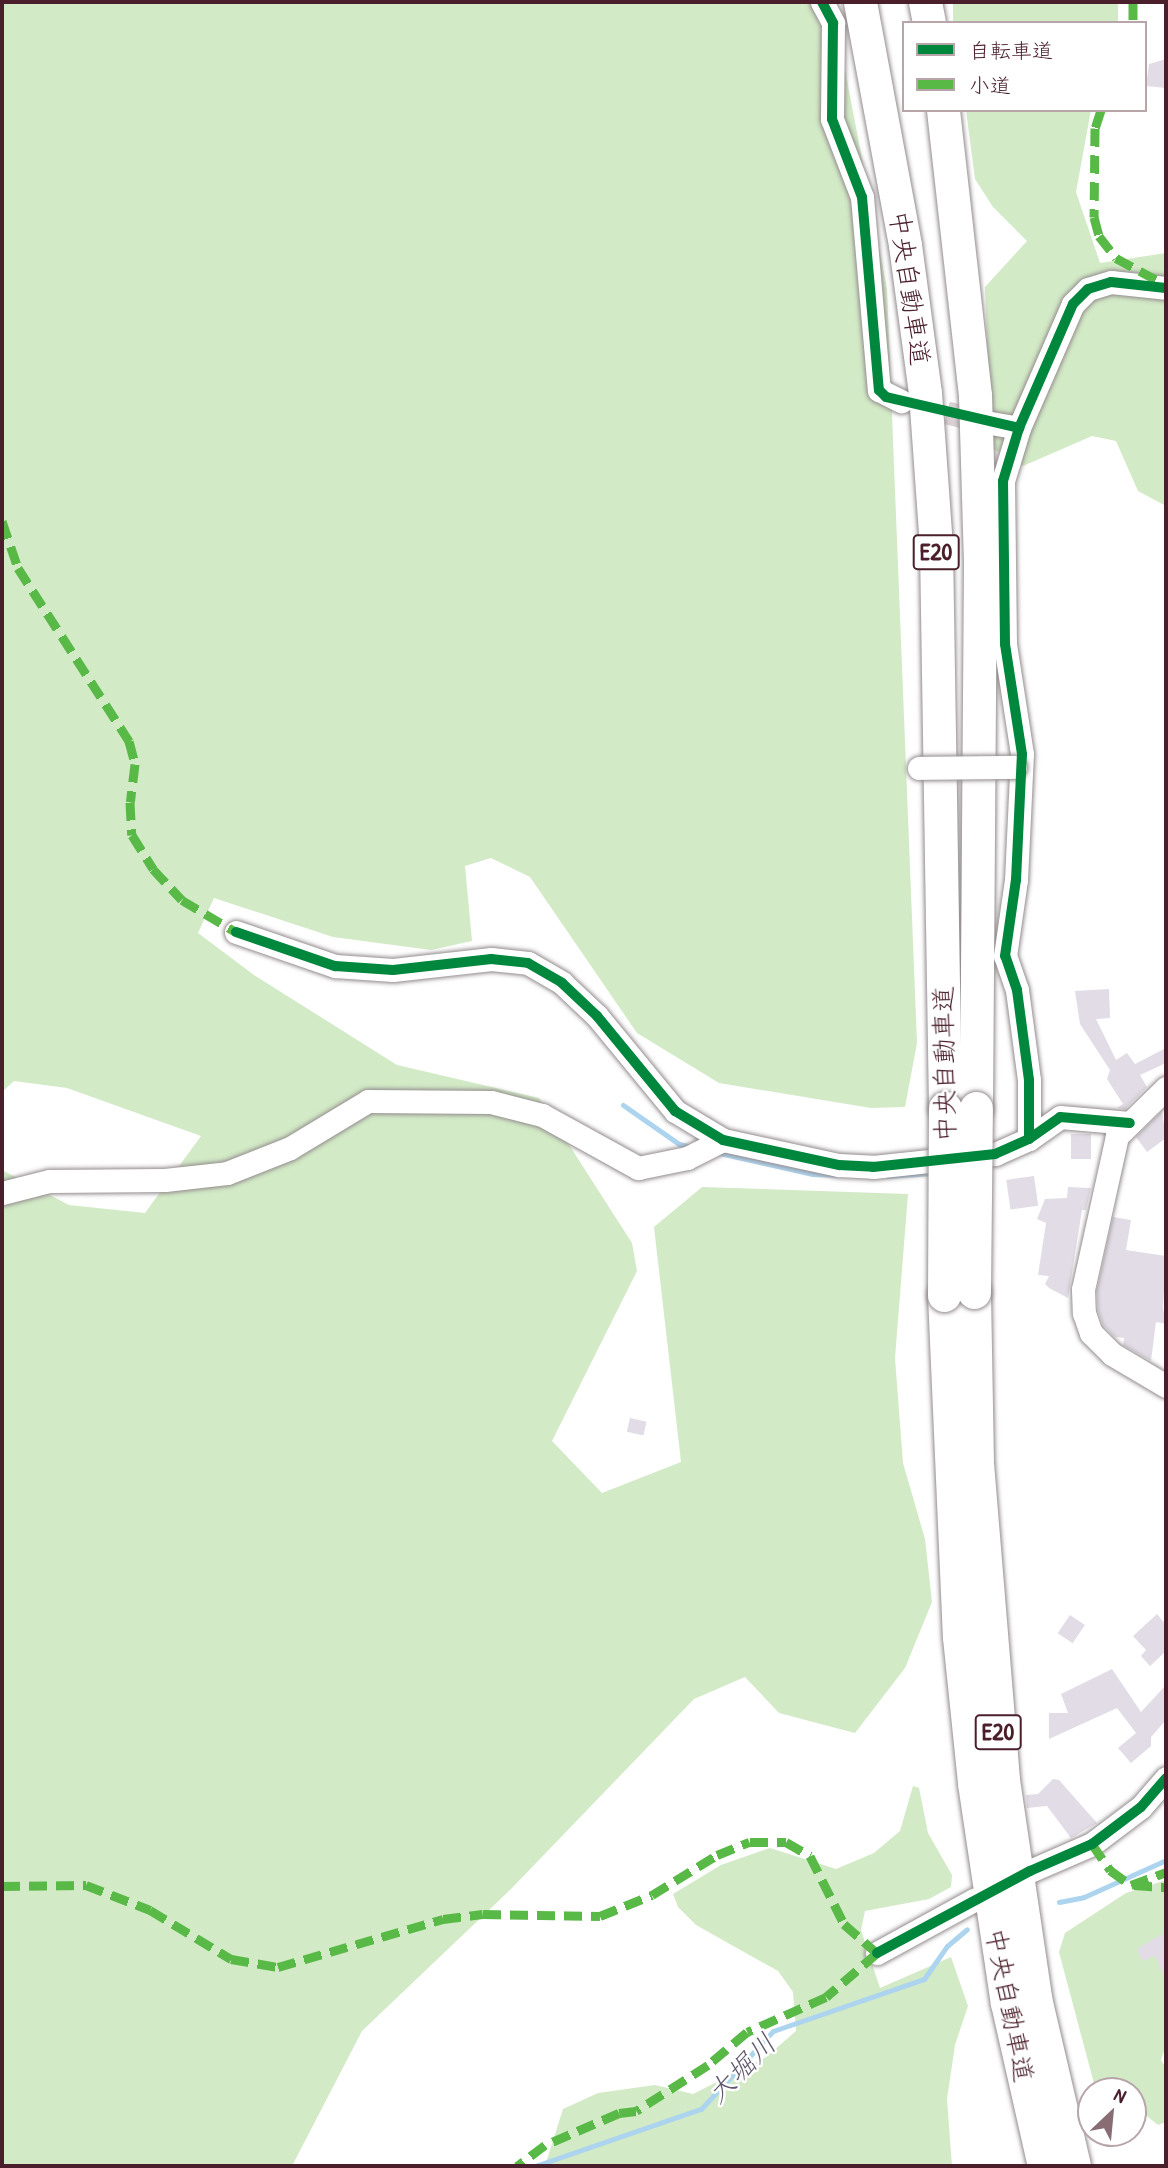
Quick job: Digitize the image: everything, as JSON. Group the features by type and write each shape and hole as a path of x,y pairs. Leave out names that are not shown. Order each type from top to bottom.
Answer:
{"highway":[{"name":"中央自動車道","path":"860,2 905,246 926,406 936,548 961,1108"},
{"path":"925,2 929,21"},
{"name":"中央自動車道","path":"943,112 975,409 980,561 961,1108 959,1637 974,1783 1007,2003 1044,2166"},
{"name":"中央自動車道","path":"959,1293 977,1463 1003,1780 1035,1998 1074,2166"}],"street":[{"path":"822,2 833,23 832,119 862,197 878,390 901,401"},
{"path":"1029,1139 1029,1080 1017,990 1005,956 1016,880 1018,767 1005,644 1003,481 1019,428 1073,304 1088,289 1111,282 1166,288"},
{"path":"990,423 1019,428"},
{"path":"919,768 1018,767"},
{"path":"236,932 335,966 393,970 491,959 528,963 562,984 597,1016 675,1111 723,1140 839,1165 873,1167 995,1154 1029,1139 1060,1117 1130,1123"},
{"path":"1166,1088 1117,1136 1083,1289 1084,1313 1091,1333 1112,1354 1166,1386"},
{"path":"2,1192 49,1181 165,1180 227,1173 290,1148 368,1101 491,1102 542,1115 638,1168 687,1158 723,1140"},
{"path":"1030,1871 1092,1844 1141,1807 1166,1778"},
{"path":"877,1953 974,1900"}],"green space":[{"path":"2,2 832,2 887,289 917,1043 905,1107 871,1108 719,1083 637,1033 530,877 491,858 465,866 472,941 431,950 333,937 214,898 198,933 254,975 397,1065 539,1098 632,1243 637,1271 552,1441 602,1493 681,1462 654,1227 702,1187 908,1194 895,1358 903,1463 925,1539 932,1602 905,1668 855,1733 779,1713 745,1677 694,1699 511,1889 362,2031 292,2166 2,2166 2,1170 69,1205 145,1213 201,1136 67,1088 14,1081 2,1092"},
{"path":"953,2 1118,2 1118,21 953,21"},
{"path":"966,112 1091,112 1076,192 1100,263 1166,253 1166,506 1138,491 1116,441 1092,436 1023,466 991,448 985,287 1027,241 993,207 975,179"},
{"path":"913,1786 919,1788 928,1833 952,1875 951,1887 929,1899 865,1911 861,1930 880,1988 951,1957 968,2006 955,2045 947,2099 952,2166 545,2166 563,2109 598,2093 655,2085 693,2094 766,2057 796,2031 793,1992 778,1971 696,1925 678,1907 673,1894 721,1865 770,1848 836,1869 874,1853 900,1831"},
{"path":"1166,1880 1166,2045 1161,2060 1166,2068 1166,2122 1158,2125 1147,2116 1147,2077 1092,2077 1059,1952 1065,1933 1126,1893"}],"building":[{"path":"1166,59 1166,88 1147,86 1149,64"},
{"path":"1109,989 1110,1018 1096,1019 1116,1060 1127,1053 1135,1064 1166,1048 1166,1063 1140,1075 1147,1087 1125,1109 1117,1108 1123,1104 1107,1079 1110,1070 1080,1024 1075,991"},
{"path":"1162,1111 1166,1138 1147,1152 1136,1137"},
{"path":"1071,1134 1091,1134 1091,1159 1071,1159"},
{"path":"1034,1176 1038,1206 1010,1210 1006,1180"},
{"path":"1068,1187 1091,1188 1086,1210 1082,1210 1068,1298 1045,1284 1049,1276 1038,1275 1046,1223 1037,1219 1045,1199 1067,1198"},
{"path":"1113,1217 1131,1220 1126,1250 1166,1256 1163,1308 1166,1324 1156,1322 1151,1361 1123,1345 1124,1338 1115,1337 1103,1325 1098,1310 1097,1290"},
{"path":"630,1418 647,1422 643,1435 627,1432"},
{"path":"1157,1614 1166,1625 1166,1651 1150,1666 1141,1656 1146,1650 1133,1636"},
{"path":"1070,1615 1085,1625 1073,1643 1058,1633"},
{"path":"1112,1669 1141,1712 1166,1685 1166,1720 1151,1737 1151,1746 1131,1763 1118,1748 1136,1733 1117,1708 1049,1739 1049,1713 1068,1713 1061,1694"},
{"path":"1053,1779 1059,1780 1097,1823 1071,1838 1047,1806 1027,1808 1026,1795 1038,1794"},
{"path":"1162,1934 1166,1943 1166,1981 1155,1956 1142,1961 1137,1949"}],"waterway":[{"path":"623,1105 679,1144 692,1147"},
{"path":"715,1152 813,1174 836,1175"},
{"path":"887,1176 933,1173"},
{"name":"大堀川","path":"1059,1902 1084,1897 1166,1860"},
{"name":"大堀川","path":"535,2166 701,2109 773,2031 924,1979 947,1946 967,1929"}],"tunnel":[{"path":"914,404 989,423"}],"marked path":[{"path":"1133,2 1133,21"},
{"path":"1100,112 1095,128 1094,217 1099,236 1116,258 1164,284"},
{"path":"2,521 18,568 129,741 135,764 130,802 132,835 153,869 182,900 236,932"},
{"path":"2,1886 86,1885 150,1910 231,1959 278,1967 443,1919 483,1914 600,1916 652,1895 717,1855 750,1842 786,1842 810,1856 844,1924 877,1953 826,1997 747,2032 708,2065 636,2111 619,2113 545,2145 517,2166"},
{"path":"1092,1844 1110,1870 1131,1885 1166,1872"},
{"path":"1134,1885 1166,1887"}],"cycle path":[{"path":"822,2 833,23 832,119 862,197 879,390 886,397 1019,428"},
{"path":"1029,1139 1029,1080 1017,990 1005,956 1016,880 1022,754 1005,644 1003,481 1019,428 1073,304 1088,289 1111,282 1166,288"},
{"path":"236,932 335,966 393,970 491,959 528,963 562,983 597,1016 675,1111 723,1140 839,1165 873,1167 995,1154 1029,1139 1060,1117 1130,1123"},
{"path":"877,1953 1030,1871 1092,1844 1141,1807 1166,1778"}]}
